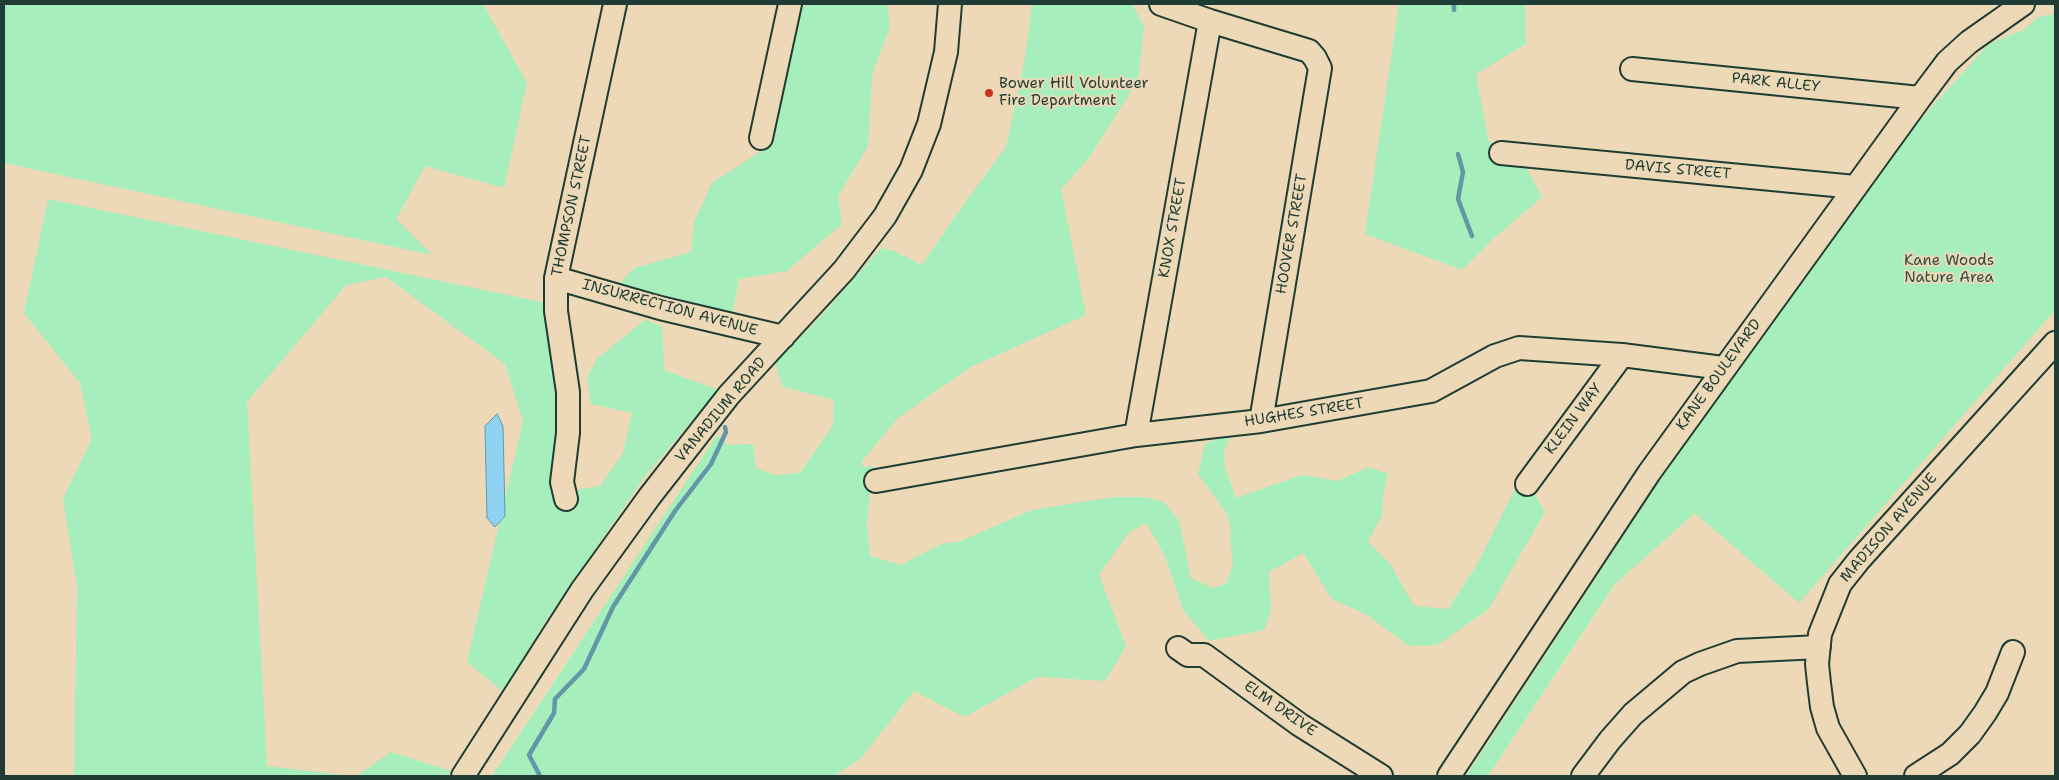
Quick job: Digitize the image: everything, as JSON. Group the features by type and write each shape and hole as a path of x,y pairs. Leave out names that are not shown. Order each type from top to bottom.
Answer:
{"street":[{"name":"THOMPSON STREET","path":"566,499 562,482 568,433 568,392 556,311 556,278 615,4"},
{"path":"761,138 790,4"},
{"name":"VANADIUM ROAD","path":"463,776 582,590 644,503 729,395 844,270 885,216 911,170 929,124 946,52 950,4"},
{"path":"1161,4 1210,21"},
{"name":"KANE BOULEVARD","path":"1449,776 1649,473 1920,98 1947,62 1969,42 2023,4"},
{"name":"HOOVER STREET","path":"1210,21 1309,51 1320,68 1261,421"},
{"name":"KNOX STREET","path":"1136,435 1210,21"},
{"name":"PARK ALLEY","path":"1632,69 1920,98"},
{"name":"DAVIS STREET","path":"1501,152 1855,187"},
{"name":"INSURRECTION AVENUE","path":"556,278 660,308 783,337"},
{"name":"MADISON AVENUE","path":"1855,776 1828,728 1822,707 1817,664 1820,634 1840,584 1858,560 2055,343"},
{"name":"HUGHES STREET","path":"876,481 1136,435 1261,421 1431,391 1495,356 1519,348 1622,355 1724,368"},
{"name":"KLEIN WAY","path":"1527,484 1622,355"},
{"path":"1583,776 1610,740 1633,714 1683,672 1737,651 1819,647"},
{"name":"ELM DRIVE","path":"1178,648 1188,655 1204,655 1300,724 1381,776"},
{"path":"1916,776 1950,754 1970,734 1986,713 1997,693 2013,652"}],"green space":[{"path":"4,4 483,4 527,83 504,188 425,166 396,219 432,255 4,163"},
{"path":"799,4 887,4 890,27 872,74 868,146 838,196 842,224 787,271 739,279 732,315 617,287 634,268 691,252 694,222 712,183 771,145"},
{"path":"1032,4 1132,4 1144,26 1138,80 1089,158 1061,189 1086,315 969,368 898,418 862,461 863,467 873,466 867,523 870,556 900,565 942,544 961,541 1032,510 1113,497 1144,497 1164,502 1179,521 1191,578 1213,588 1227,583 1233,563 1231,529 1227,514 1198,474 1205,444 1232,432 1224,452 1225,467 1236,498 1302,475 1337,481 1369,467 1388,474 1383,495 1382,515 1368,542 1390,564 1414,606 1448,609 1478,563 1518,483 1535,495 1545,512 1488,610 1437,645 1409,646 1367,615 1332,599 1303,553 1269,572 1271,611 1264,630 1209,641 1183,610 1165,556 1146,523 1129,532 1099,575 1126,646 1105,681 1037,677 964,717 914,691 861,758 834,776 492,776 717,435 728,445 753,444 756,468 774,475 800,473 833,425 834,400 783,387 775,362 813,325 881,248 894,251 922,265 1006,147 1025,58"},
{"path":"1399,4 1525,4 1526,44 1476,74 1488,140 1524,163 1542,197 1491,241 1462,270 1365,234"},
{"name":"Kane Woods Nature Area","path":"2055,14 2055,310 1799,603 1695,513 1615,584 1488,776 1466,776 1666,471 1890,153 1989,44 2024,30 2038,17"},
{"path":"48,199 546,303 558,394 551,485 560,492 600,486 623,453 632,413 591,404 587,377 598,358 645,320 662,326 664,370 718,390 645,476 543,625 503,692 467,662 523,421 505,364 386,277 346,285 247,402 267,766 352,776 74,776 77,587 63,498 92,439 80,383 24,313"},
{"path":"391,752 451,771 448,776 357,776"}],"water":[{"path":"497,414 503,426 505,516 495,527 487,518 485,426"}],"waterway":[{"path":"1454,4 1454,10"},
{"path":"1458,154 1463,172 1458,199 1472,236"},
{"path":"540,776 529,755 554,713 555,699 584,669 613,607 675,511 711,464 726,432 725,427"}],"place":[{"name":"Bower Hill Volunteer Fire Department","path":"989,93"}]}
